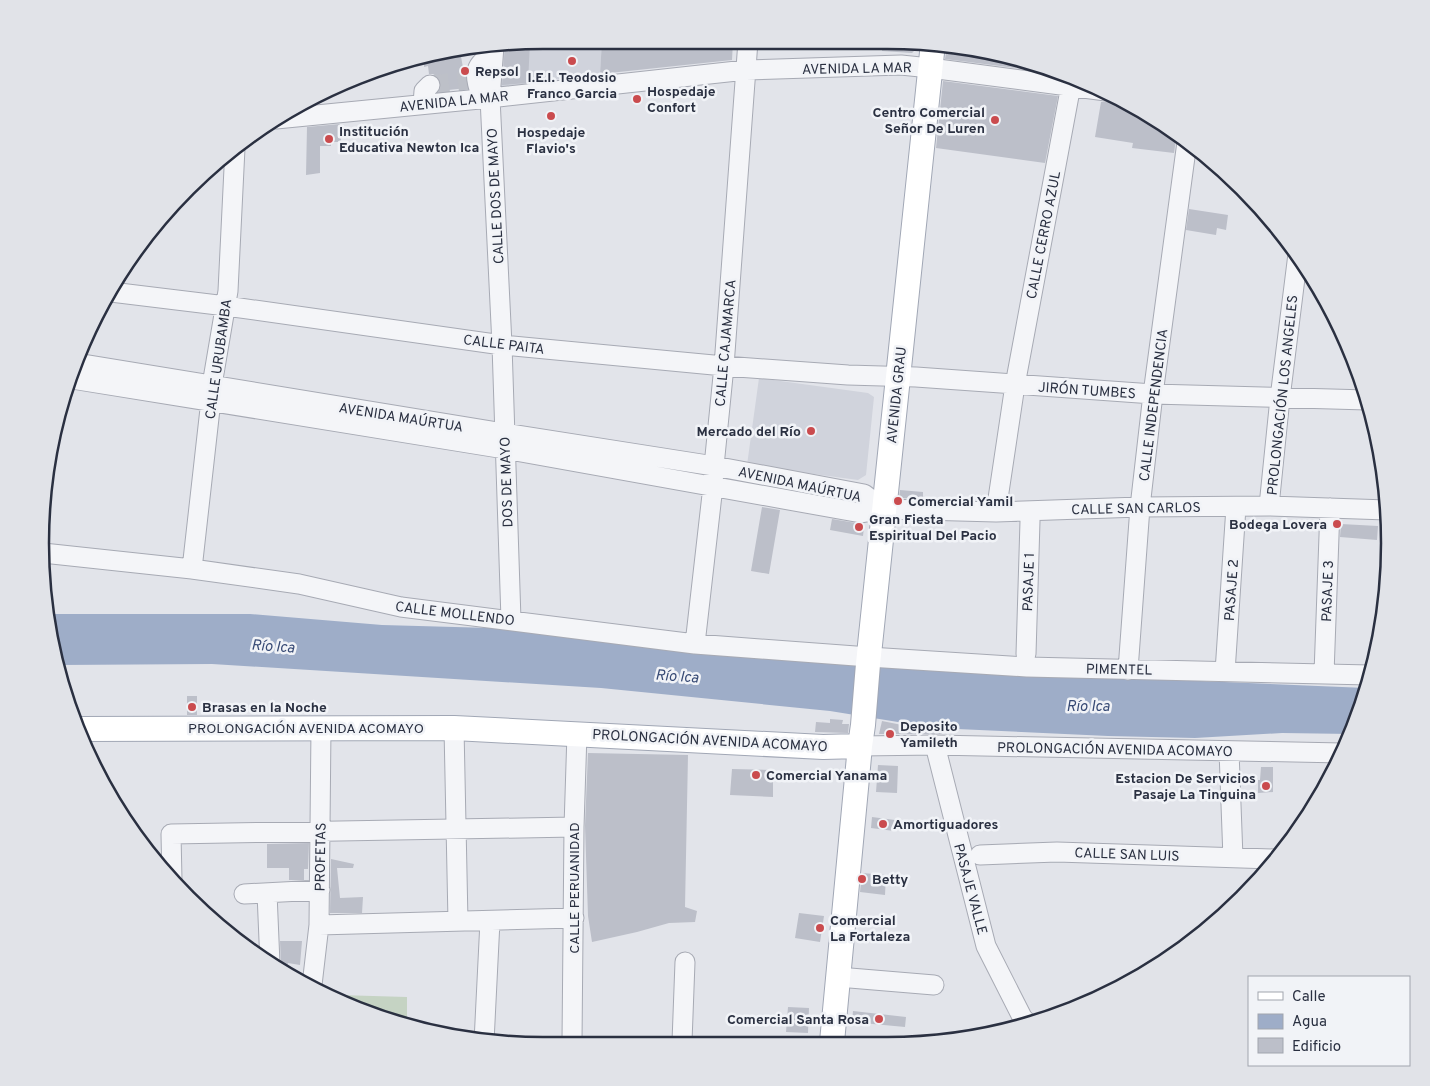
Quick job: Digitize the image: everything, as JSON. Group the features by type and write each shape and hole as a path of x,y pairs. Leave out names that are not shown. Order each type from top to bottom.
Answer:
{"main road":[{"name":"AVENIDA GRAU","path":"834,1037 838,977 884,509 932,51"},
{"name":"PROLONGACIÓN AVENIDA ACOMAYO","path":"85,729 454,728 823,747 862,736"}],"street":[{"name":"CALLE CAJAMARCA","path":"695,644 713,486 724,366 747,49"},
{"path":"486,98 473,80 476,70 492,52"},
{"name":"CALLE DOS DE MAYO","path":"494,52 486,98 502,345"},
{"name":"AVENIDA LA MAR","path":"292,117 746,70 901,65 1075,86"},
{"path":"423,104 424,91 430,85"},
{"name":"CALLE CERRO AZUL","path":"996,512 1015,385 1071,85"},
{"name":"CALLE INDEPENDENCIA","path":"1128,670 1140,507 1153,394 1186,150"},
{"name":"CALLE URUBAMBA","path":"192,569 211,393 226,306 234,157"},
{"name":"PROLONGACIÓN LOS ANGELES","path":"1269,506 1297,266"},
{"name":"CALLE PAITA","path":"117,293 226,306 502,345 724,366 898,376"},
{"name":"DOS DE MAYO","path":"502,345 511,620"},
{"name":"AVENIDA MAÚRTUA","path":"82,365 211,393 505,441 714,466 864,494 884,509"},
{"name":"JIRÓN TUMBES","path":"898,376 1153,394 1360,400"},
{"name":"AVENIDA MAÚRTUA","path":"77,379 211,393"},
{"name":"AVENIDA MAÚRTUA","path":"505,441 713,486 861,513 884,509"},
{"name":"CALLE SAN CARLOS","path":"884,509 996,512 1140,507 1236,508 1269,506 1380,510"},
{"name":"PASAJE 2","path":"1225,672 1236,508"},
{"name":"PASAJE 3","path":"1324,674 1330,508"},
{"name":"PASAJE 1","path":"1026,654 1029,511"},
{"name":"CALLE MOLLENDO","path":"49,554 192,569 299,584 401,607 695,644 869,661"},
{"name":"PIMENTEL","path":"869,661 1128,670 1363,675"},
{"name":"PROFETAS","path":"313,980 319,925 321,728"},
{"path":"454,728 458,921"},
{"name":"CALLE PERUANIDAD","path":"572,1037 577,733"},
{"name":"PROLONGACIÓN AVENIDA ACOMAYO","path":"862,736 935,745 1334,754"},
{"name":"PASAJE VALLE","path":"935,745 986,946 1023,1018"},
{"path":"1229,752 1232,858"},
{"path":"172,870 171,834 574,827"},
{"name":"CALLE SAN LUIS","path":"980,855 1057,852 1267,859"},
{"path":"244,894 320,890"},
{"path":"267,893 270,955"},
{"path":"319,925 574,918"},
{"path":"484,1034 490,920"},
{"path":"682,1037 684,962"},
{"path":"838,977 934,986"}],"shaded area":[{"path":"601,49 600,74 500,87 502,51"},
{"name":"Mercado del Río","path":"759,378 868,393 874,397 866,475 858,480 747,465"}],"green space":[{"path":"344,995 407,997 407,1018"}],"water":[{"name":"Río Ica","path":"54,614 250,614 382,625 491,628 711,654 889,668 1359,688 1343,734 1282,733 1195,738 935,728 830,711 601,688 212,664 64,665"}],"building":[{"path":"530,49 528,83 502,85 505,51"},
{"path":"601,49 733,49 732,60 600,74"},
{"path":"882,49 915,50 912,53 882,51"},
{"path":"946,52 952,53 983,58 1027,70 945,59"},
{"path":"461,56 467,88 439,91 441,82 438,77 429,74 428,66 424,67 424,64"},
{"name":"Centro Comercial Señor De Luren","path":"943,81 1058,96 1045,163 936,148"},
{"path":"1101,102 1110,102 1162,132 1176,142 1174,153 1132,148 1133,143 1095,137"},
{"path":"340,124 341,142 331,142 331,146 320,146 320,173 306,175 307,127"},
{"path":"1189,209 1228,215 1226,230 1217,228 1216,235 1186,230"},
{"path":"900,490 923,492 923,499 899,498"},
{"path":"762,507 780,510 769,574 751,571"},
{"path":"832,519 862,524 864,527 863,536 830,530"},
{"path":"1341,524 1378,526 1377,540 1340,537"},
{"name":"Brasas en la Noche","path":"187,696 197,696 197,715 187,715"},
{"path":"830,719 843,720 842,724 849,724 848,733 815,732 816,722 830,723"},
{"path":"882,721 942,733 942,734 879,734"},
{"path":"588,753 688,755 685,907 697,911 695,922 669,923 592,942 588,916 585,826"},
{"path":"878,765 898,766 897,793 876,792"},
{"path":"1261,767 1273,767 1273,792 1258,793"},
{"path":"732,769 773,770 773,797 730,795"},
{"name":"Amortiguadores","path":"872,817 895,820 894,831 871,828"},
{"path":"309,843 308,869 304,869 304,880 289,880 289,868 267,868 267,844"},
{"path":"331,859 354,864 353,868 337,868 340,898 363,897 362,913 330,913"},
{"path":"862,873 886,875 885,895 860,892"},
{"path":"799,913 824,916 820,942 795,938"},
{"path":"280,941 302,941 300,965 288,963 287,966 281,962"},
{"path":"788,1007 809,1008 808,1033 786,1032"},
{"name":"Comercial Santa Rosa","path":"853,1011 906,1017 905,1027 852,1022"}],"tunnel":[{"path":"430,85 472,80"}],"place":[{"name":"I.E.I. Teodosio Franco Garcia","path":"572,61"},
{"name":"Repsol","path":"465,71"},
{"name":"Hospedaje Confort","path":"637,99"},
{"name":"Hospedaje Flavio's","path":"551,116"},
{"name":"Centro Comercial Señor De Luren","path":"995,120"},
{"name":"Institución Educativa Newton Ica","path":"329,139"},
{"name":"Mercado del Río","path":"811,431"},
{"name":"Comercial Yamil","path":"898,501"},
{"name":"Bodega Lovera","path":"1337,524"},
{"name":"Gran Fiesta Espiritual Del Pacio","path":"859,527"},
{"name":"Brasas en la Noche","path":"192,707"},
{"name":"Deposito Yamileth","path":"890,734"},
{"name":"Comercial Yanama","path":"756,775"},
{"name":"Estacion De Servicios Pasaje La Tinguina","path":"1266,786"},
{"name":"Amortiguadores","path":"883,824"},
{"name":"Betty","path":"862,879"},
{"name":"Comercial La Fortaleza","path":"820,928"},
{"name":"Comercial Santa Rosa","path":"879,1019"}]}
